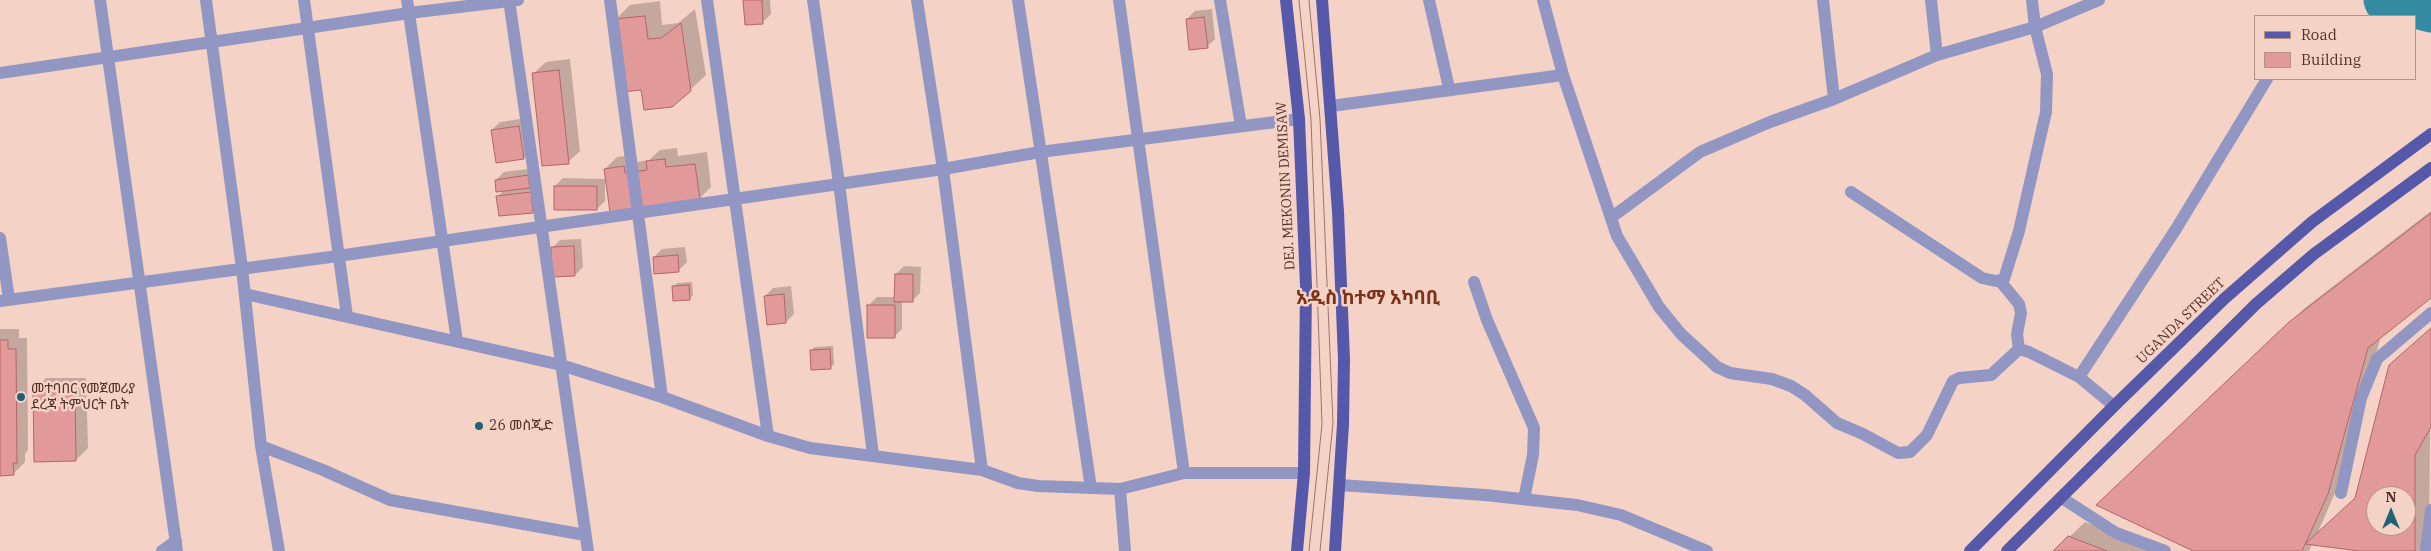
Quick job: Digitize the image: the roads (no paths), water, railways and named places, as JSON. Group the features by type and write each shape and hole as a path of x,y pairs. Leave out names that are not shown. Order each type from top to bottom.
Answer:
{"main road":[{"name":"DEJ. MEKONIN DEMISAW","path":"1286,0 1299,119 1306,286 1304,473 1297,551"},
{"path":"1322,0 1331,106 1344,359 1340,485 1335,551"},
{"name":"UGANDA STREET","path":"1970,551 2114,406 2224,300 2312,222 2431,134"},
{"path":"2007,551 2256,304 2314,254 2431,168"}],"street":[{"path":"100,0 176,546 162,551"},
{"path":"206,0 242,268 261,446 279,551"},
{"path":"304,0 347,316"},
{"path":"407,0 457,341"},
{"path":"0,73 408,13 512,0 541,226 588,551"},
{"path":"610,0 662,397"},
{"path":"707,0 768,436"},
{"path":"814,0 873,455"},
{"path":"917,0 943,169 982,470"},
{"path":"1018,0 1091,488"},
{"path":"1119,0 1140,140 1184,473"},
{"path":"1220,0 1241,126"},
{"path":"1429,0 1449,88"},
{"path":"1543,0 1563,75 1617,236 1659,306 1681,334 1717,367 1730,373 1772,379 1791,386 1805,395 1837,423 1863,434 1898,453 1910,452 1927,435 1954,382 1959,378 1991,375 2019,349"},
{"path":"1824,0 1834,99"},
{"path":"1931,0 1937,55"},
{"path":"1851,192 1982,278 2004,279 2014,248 2046,112 2048,74 2035,26 2032,0"},
{"path":"1612,217 1700,152 1770,122 1834,99 1937,55 2035,26 2099,0"},
{"path":"1331,106 1449,88 1563,75"},
{"path":"2079,377 2176,229 2266,80"},
{"path":"0,238 5,300 140,284 242,268 338,256 943,169 1040,152 1299,119"},
{"path":"2000,280 2019,304 2021,313 2017,334 2019,349"},
{"path":"1474,282 1487,320 1534,428 1533,455 1524,499"},
{"path":"244,294 561,365 662,397 768,436 810,448 982,470 1028,484 1091,488 1120,489 1184,473 1304,473"},
{"path":"2341,493 2362,398 2377,359 2431,313"},
{"path":"2019,349 2029,352 2079,377 2114,406"},
{"path":"261,446 323,470 390,500 585,535"},
{"path":"1340,485 1524,499 1577,506 1621,515 1707,551"},
{"path":"1120,489 1125,551"},
{"path":"2062,498 2116,533 2165,551"},
{"path":"2426,551 2431,510"}],"waterway":[{"path":"2381,0 2382,3 2431,15"}],"tram line":[{"path":"1299,0 1311,120 1322,424 1309,551"},
{"path":"1309,0 1320,119 1333,423 1320,551"}],"place":[{"name":"መተባበር የመጀመሪያ ደረጃ ትምህርት ቤት","path":"21,397"},
{"name":"26 መስጂድ","path":"479,426"}],"district":[{"name":"አዲስ ከተማ አካባቢ","path":"1368,299"}]}
